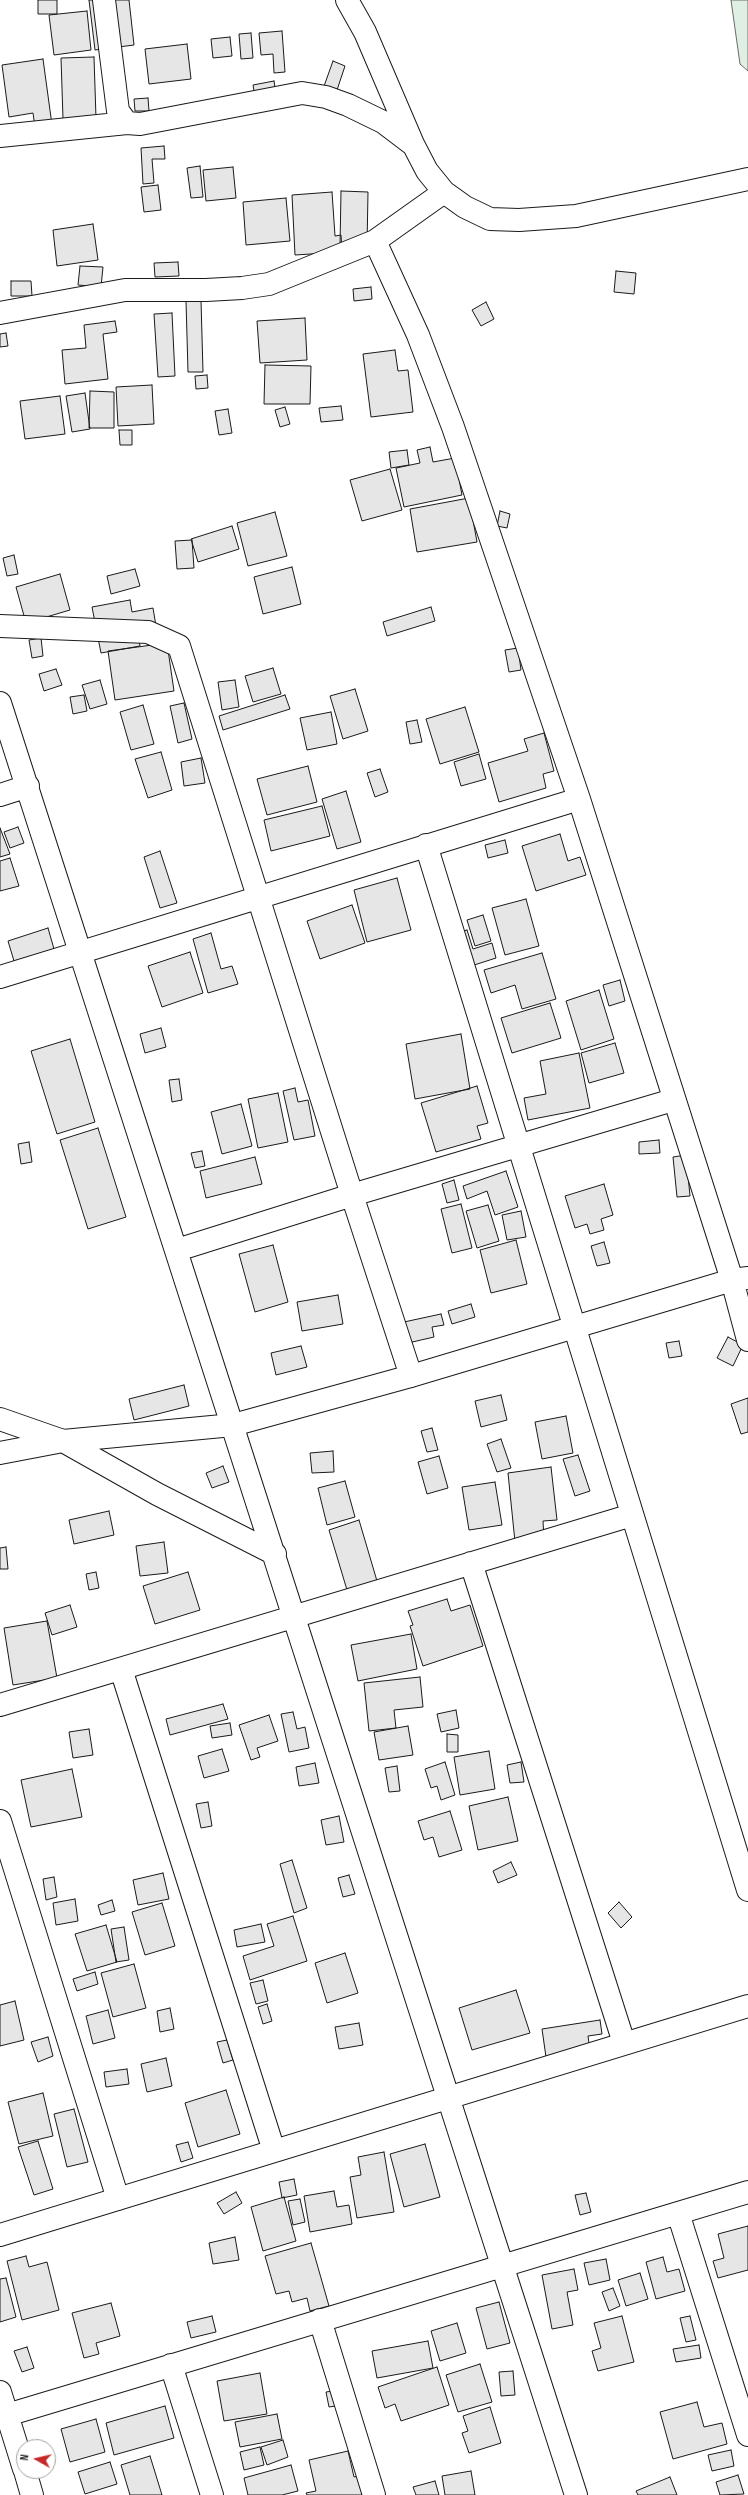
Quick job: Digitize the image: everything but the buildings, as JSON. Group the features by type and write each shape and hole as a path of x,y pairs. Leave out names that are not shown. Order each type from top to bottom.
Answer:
{"street":[{"path":"104,0 118,112 127,123"},
{"path":"347,0 365,32 413,144 427,171 444,192 465,207 490,219 519,220 576,216 748,179"},
{"path":"0,136 127,123 140,124 302,93 326,97 348,105 383,122 413,144"},
{"path":"0,312 125,290 206,290 242,288 269,284 375,241 444,192"},
{"path":"375,241 418,335 453,427 579,799 673,1100 740,1279 748,1340"},
{"path":"0,626 148,632 179,646 352,1195 411,1376"},
{"path":"0,703 295,1616 576,2495"},
{"path":"0,795 28,786"},
{"path":"0,977 579,799"},
{"path":"426,845 748,1890"},
{"path":"177,1250 352,1195 673,1100"},
{"path":"0,1453 63,1441 233,1425 411,1376 740,1279"},
{"path":"0,1418 63,1441 157,1494 274,1554"},
{"path":"0,1705 632,1515"},
{"path":"471,1563 624,2043"},
{"path":"121,1669 274,2151"},
{"path":"0,1821 118,2199"},
{"path":"0,2235 748,2006"},
{"path":"7,2415 748,2192"},
{"path":"678,2213 748,2435"},
{"path":"320,2320 374,2495"},
{"path":"171,2365 212,2495"},
{"path":"0,2392 16,2444"},
{"path":"27,2479 32,2495"}],"green space":[{"path":"731,0 748,0 748,71 740,64"}]}
